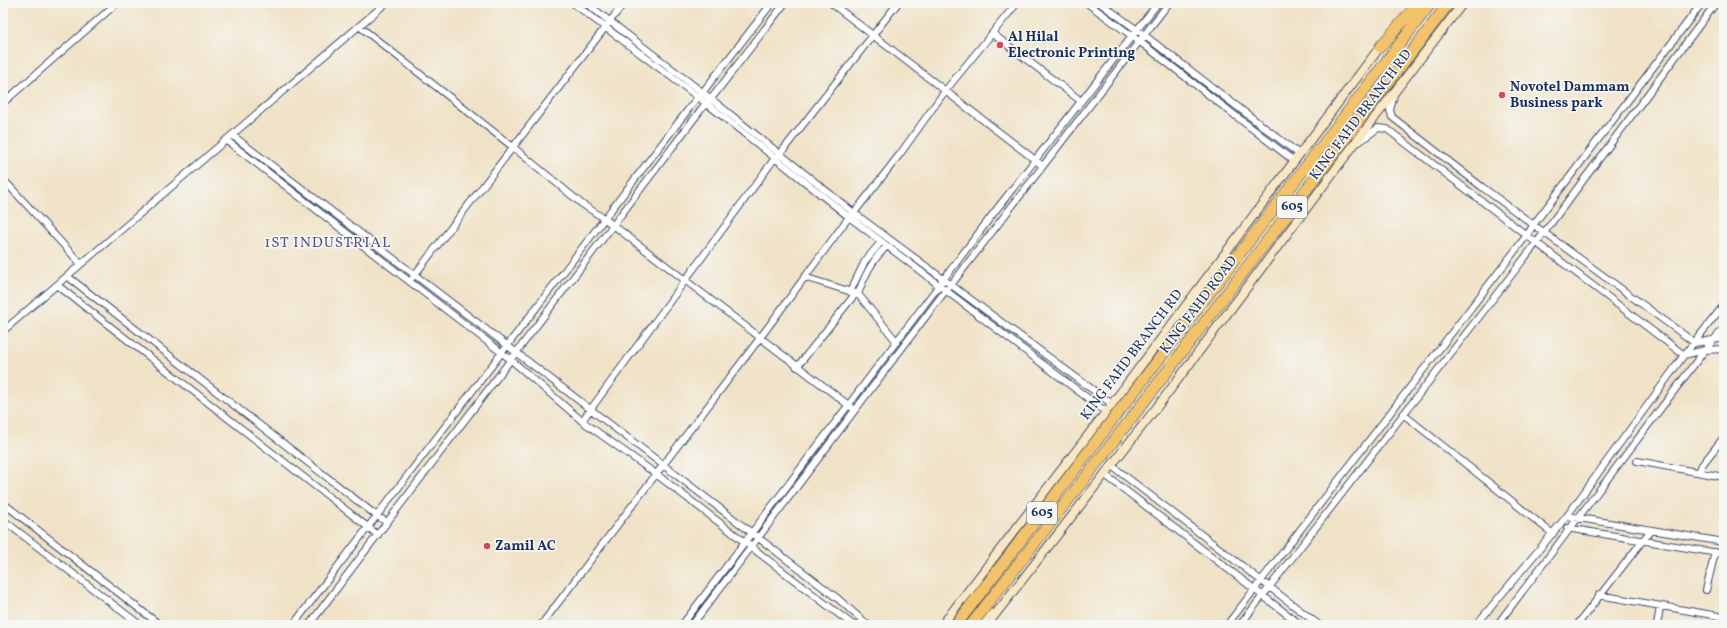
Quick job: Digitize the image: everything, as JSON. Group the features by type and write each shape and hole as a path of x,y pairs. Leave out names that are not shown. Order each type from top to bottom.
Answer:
{"highway":[{"path":"1380,46 1419,3"},
{"name":"KING FAHD ROAD","path":"956,625 1431,3"},
{"name":"KING FAHD ROAD","path":"971,625 1137,411 1449,3"}],"main road":[{"name":"KING FAHD BRANCH RD","path":"942,625 1106,412 1380,46 1414,3"},
{"name":"KING FAHD BRANCH RD","path":"987,625 1104,474 1112,466 1353,146 1463,3"},
{"path":"1017,526 968,603 967,614 969,619 976,624 984,620 1030,569"}],"street":[{"path":"3,103 117,3"},
{"path":"3,331 386,3"},
{"path":"573,3 697,98 706,103 849,218 1106,412"},
{"path":"586,3 711,99 854,213 1112,404"},
{"path":"409,282 624,3"},
{"path":"293,625 697,98 772,3"},
{"path":"309,625 510,359 706,103 711,99 785,3"},
{"path":"831,3 874,34 900,57 1042,166"},
{"path":"582,421 775,158 780,154 898,3"},
{"path":"541,625 760,338 804,277 900,154 945,92 1018,3"},
{"path":"1087,3 1139,41 1294,161"},
{"path":"1100,3 1137,29 1299,154"},
{"path":"682,625 939,286 1158,3"},
{"path":"692,625 759,539 946,290 1169,3"},
{"path":"1227,625 1528,235 1534,224 1702,3"},
{"path":"1240,625 1536,242 1716,3"},
{"path":"359,26 582,204 605,219 855,410"},
{"path":"993,34 1081,102"},
{"path":"1664,53 1672,61"},
{"path":"1395,92 1390,110 1392,117 1534,224 1695,343 1724,338"},
{"path":"1220,104 1225,97"},
{"path":"1353,146 1378,128 1387,129 1684,355"},
{"path":"232,135 837,598 868,625"},
{"path":"226,140 510,359 582,421 656,474 853,625"},
{"path":"3,179 81,264"},
{"path":"855,293 865,261 881,242"},
{"path":"797,367 855,293 869,267 887,246"},
{"path":"67,276 377,516 387,522"},
{"path":"804,277 855,293 897,342"},
{"path":"57,284 378,535"},
{"path":"1476,625 1567,516 1684,355 1724,305"},
{"path":"111,327 120,318"},
{"path":"1497,625 1705,350 1724,328"},
{"path":"1020,346 1025,340"},
{"path":"1684,355 1705,350 1724,349"},
{"path":"228,419 235,406"},
{"path":"1403,414 1553,534"},
{"path":"1699,472 1724,437"},
{"path":"1637,462 1724,477"},
{"path":"1112,466 1319,625"},
{"path":"1104,474 1301,625"},
{"path":"3,503 160,625"},
{"path":"706,513 713,504"},
{"path":"1567,516 1724,542"},
{"path":"3,520 140,625"},
{"path":"1559,526 1569,529 1724,554"},
{"path":"1577,625 1651,530"},
{"path":"1706,590 1714,552"},
{"path":"60,564 68,553"},
{"path":"1599,595 1660,607 1724,617"},
{"path":"830,606 837,598"},
{"path":"1657,625 1660,607"},
{"path":"148,625 152,620"}],"place":[{"name":"Al Hilal Electronic Printing","path":"1000,45"},
{"name":"Novotel Dammam Business park","path":"1502,95"},
{"name":"Zamil AC","path":"487,546"}],"district":[{"name":"1ST INDUSTRIAL","path":"328,243"}]}
